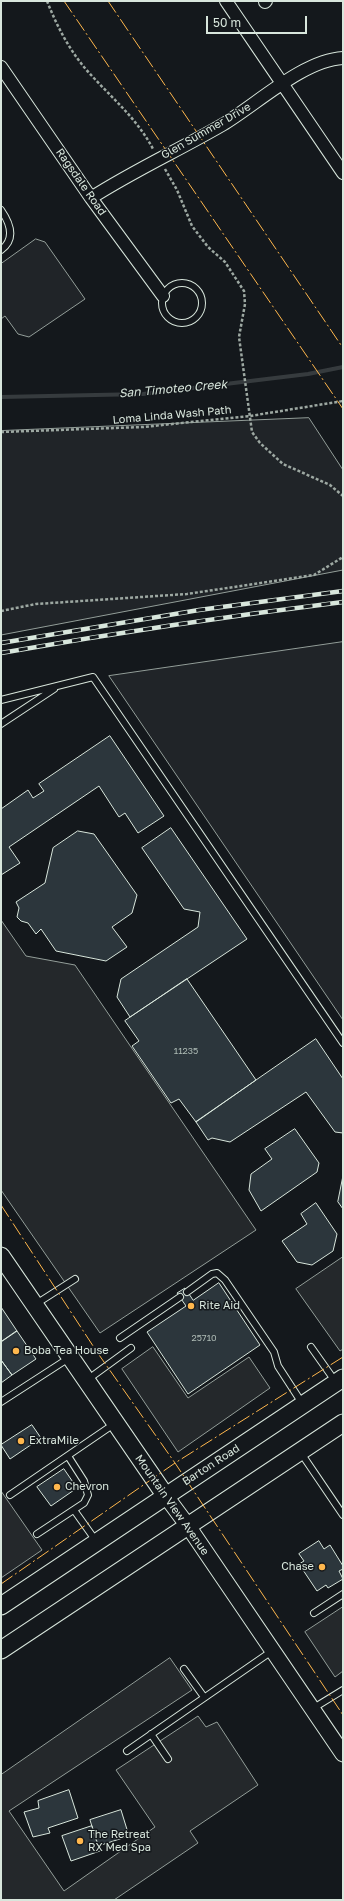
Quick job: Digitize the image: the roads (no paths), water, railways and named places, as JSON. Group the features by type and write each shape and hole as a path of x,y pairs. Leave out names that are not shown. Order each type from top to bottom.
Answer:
{"main road":[{"name":"Mountain View Avenue","path":"2,1261 35,1306 165,1495"},
{"name":"Barton Road","path":"1,1606 339,1380"},
{"path":"1,1650 343,1423"}],"street":[{"path":"226,1 343,173"},
{"name":"Glen Summer Drive","path":"91,198 222,124 305,70 329,60 343,58"},
{"name":"Ragsdale Road","path":"1,67 91,198 163,296"},
{"name":"Mountain View Avenue","path":"165,1495 188,1526 343,1754"}],"lane":[{"path":"1,210 10,225 10,234 7,245 1,250"},
{"path":"185,282 197,288 201,294 202,308 195,318 183,323 176,322 166,315 163,309 163,296 171,286 185,282"},
{"path":"1,700 93,677 343,1043"},
{"path":"1,724 59,686"},
{"path":"187,1292 212,1274 217,1273 225,1280 274,1352 278,1366 303,1404"},
{"path":"35,1306 75,1279"},
{"path":"120,1338 180,1297"},
{"path":"311,1347 339,1380"},
{"path":"86,1380 131,1348"},
{"path":"1,1402 70,1358"},
{"path":"10,1495 115,1423"},
{"path":"300,1451 343,1514"},
{"path":"36,1534 84,1503 88,1495 84,1481 68,1456"},
{"path":"74,1510 96,1542"},
{"path":"314,1613 343,1594"},
{"path":"127,1751 273,1651"},
{"path":"184,1669 204,1697"},
{"path":"312,1709 343,1690"},
{"path":"151,1734 168,1759"}],"waterway":[{"name":"San Timoteo Creek","path":"1,397 143,394 308,374 343,367"}],"railway":[{"path":"1,643 199,610 343,591"},
{"path":"1,653 172,625 343,602"}],"place":[{"name":"Rite Aid","path":"191,1306"},
{"name":"Boba Tea House","path":"16,1351"},
{"name":"ExtraMile","path":"21,1441"},
{"name":"Chevron","path":"57,1487"},
{"name":"Chase","path":"322,1567"},
{"name":"The Retreat RX Med Spa","path":"80,1841"}]}
